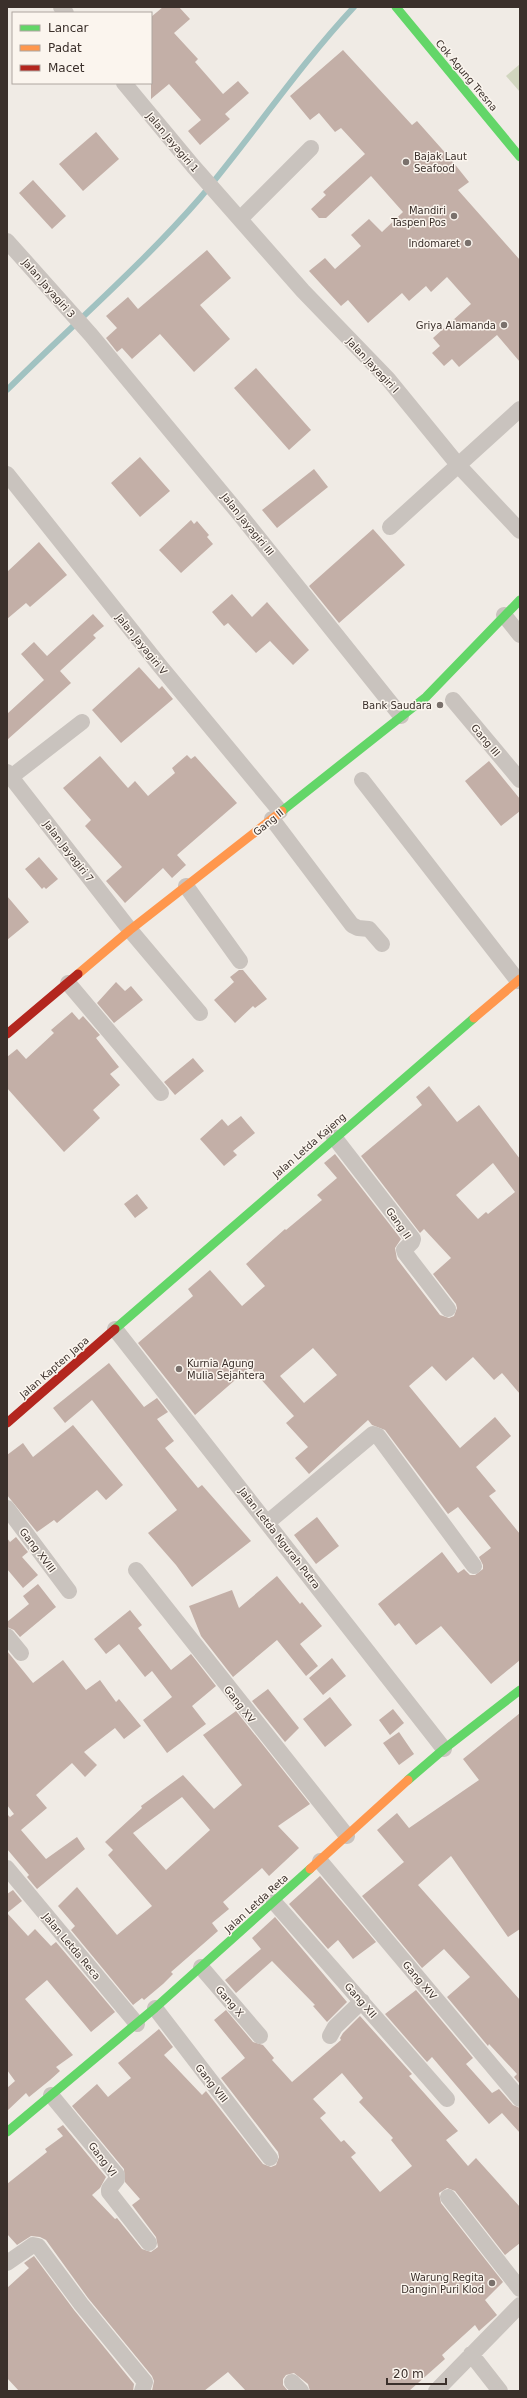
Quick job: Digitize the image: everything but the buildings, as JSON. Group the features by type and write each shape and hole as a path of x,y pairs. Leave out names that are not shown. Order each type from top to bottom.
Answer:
{"street":[{"name":"Cok Agung Tresna","path":"396,7 520,157"},
{"name":"Jalan Jayagiri 1","path":"125,84 223,200"},
{"path":"240,220 311,148"},
{"name":"Jalan Jayagiri I","path":"223,200 303,291 388,379 459,466 520,531"},
{"name":"Jalan Jayagiri 3","path":"7,241 91,335"},
{"name":"Jalan Jayagiri III","path":"91,335 241,516 401,716"},
{"path":"390,527 459,466 520,409"},
{"name":"Jalan Jayagiri V","path":"7,474 160,666 276,815 352,925 358,928 369,929 382,944"},
{"name":"Gang II","path":"7,1034 130,930 426,697 520,600"},
{"path":"504,615 520,636"},
{"name":"Gang III","path":"452,700 520,780"},
{"path":"9,774 82,722"},
{"name":"Jalan Jayagiri 7","path":"9,774 130,930 200,1013"},
{"path":"362,780 519,980"},
{"path":"186,886 240,960"},
{"name":"Jalan Letda Kajeng","path":"115,1329 334,1137 519,980"},
{"path":"68,983 161,1093"},
{"name":"Gang II","path":"334,1137 412,1239 412,1242 405,1249 404,1253 448,1309"},
{"name":"Jalan Kapten Japa","path":"7,1423 115,1329"},
{"name":"Jalan Letda Ngurah Putra","path":"115,1329 444,1749"},
{"path":"267,1523 373,1434 378,1436 474,1566"},
{"name":"Gang XVIII","path":"7,1508 69,1591"},
{"name":"Gang XV","path":"136,1570 347,1836"},
{"path":"7,1636 21,1652"},
{"name":"Jalan Letda Reta","path":"7,2132 137,2024 444,1749 520,1690"},
{"name":"Gang XIV","path":"320,1861 520,2099"},
{"name":"Jalan Letda Reca","path":"7,1868 137,2024"},
{"name":"Gang XII","path":"274,1902 446,2099"},
{"name":"Gang X","path":"200,1967 260,2036"},
{"path":"330,2036 335,2027 362,2001"},
{"name":"Gang VIII","path":"155,2008 270,2158"},
{"name":"Gang VI","path":"51,2095 117,2175 117,2179 108,2189 109,2192 149,2243"},
{"path":"448,2197 520,2289"},
{"path":"7,2263 33,2245 38,2246 81,2304 145,2382 142,2391"},
{"path":"436,2391 520,2305"},
{"path":"471,2354 500,2391"}],"green space":[{"path":"520,64 520,92 506,76"}],"waterway":[{"path":"7,390 130,272 200,198 314,53 354,7"}],"traffic: fast":[{"path":"396,7 520,157"},
{"path":"282,811 426,697 520,600"},
{"path":"115,1329 474,1018"},
{"path":"408,1780 444,1749 520,1690"},
{"path":"7,2132 155,2008 310,1869"}],"traffic: slow":[{"path":"78,974 130,930 282,811"},
{"path":"474,1018 520,979"},
{"path":"310,1869 408,1780"}],"traffic: jam":[{"path":"7,1034 78,974"},
{"path":"7,1423 115,1329"}],"place":[{"name":"Bajak Laut Seafood","path":"406,162"},
{"name":"Mandiri Taspen Pos","path":"454,216"},
{"name":"Indomaret","path":"468,243"},
{"name":"Griya Alamanda","path":"504,325"},
{"name":"Bank Saudara","path":"440,705"},
{"name":"Kurnia Agung Mulia Sejahtera","path":"179,1369"},
{"name":"Warung Regita Dangin Puri Klod","path":"492,2283"}]}
